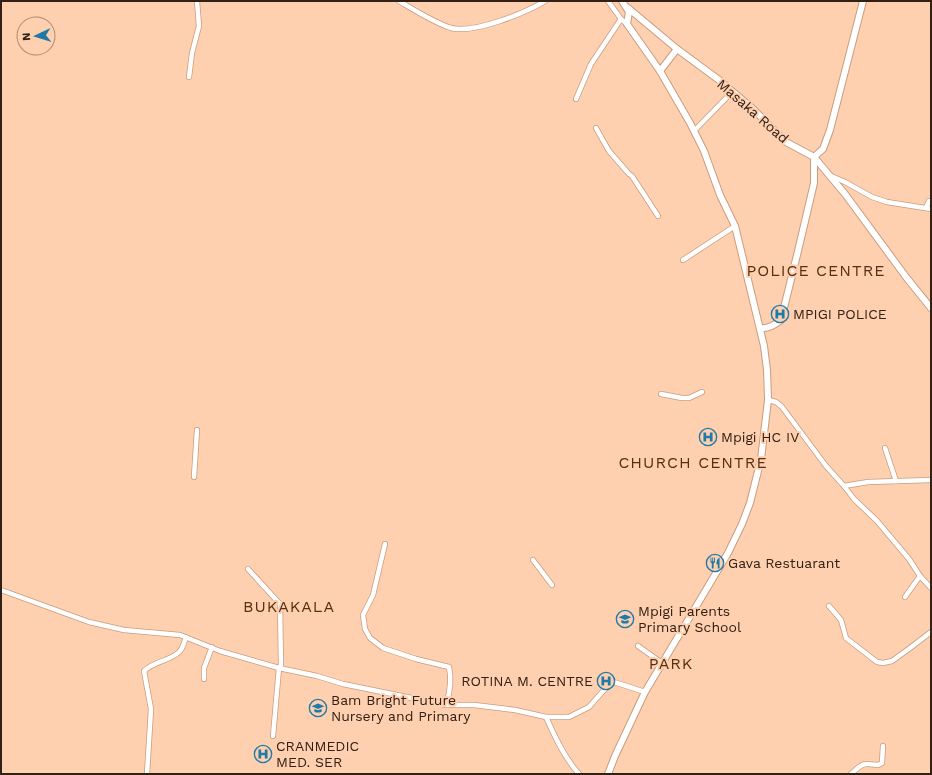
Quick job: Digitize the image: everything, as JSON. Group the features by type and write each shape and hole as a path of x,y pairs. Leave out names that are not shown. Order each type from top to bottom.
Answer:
{"main road":[{"path":"608,774 645,692 728,553 742,524 750,503 761,459 768,400 767,370 760,328 735,226 720,195 704,151 694,131 660,72 627,24 629,12 621,1"},
{"name":"Masaka Road","path":"621,1 677,50 719,80 758,114 786,142 814,157 931,308"},
{"path":"760,328 771,327 781,320 814,183 814,157 823,149 830,130 864,1"},
{"path":"660,72 677,50"}],"street":[{"path":"189,77 192,53 199,26 197,1"},
{"path":"399,1 438,23 459,29 477,27 514,16 545,1"},
{"path":"608,1 621,19 627,24"},
{"path":"576,99 591,64 621,19"},
{"path":"694,131 732,92"},
{"path":"596,128 609,151 632,176 658,216"},
{"path":"830,176 845,182 872,197 888,202 928,208 929,201"},
{"path":"683,260 735,226"},
{"path":"661,394 689,398 702,392"},
{"path":"768,400 776,402 782,406 826,466 909,559 920,576 931,588"},
{"path":"194,477 197,430"},
{"path":"885,448 896,480"},
{"path":"844,486 868,482 896,480 931,480"},
{"path":"385,544 373,595 363,615 365,629 370,638 383,648 416,659 449,667 451,676 446,705"},
{"path":"533,560 552,585"},
{"path":"248,569 280,604 281,665 279,668 273,736"},
{"path":"905,597 920,576"},
{"path":"1,590 89,622 124,630 180,635 248,660 317,676 343,684 446,705 474,705 515,710 546,717 569,717 589,707 604,690 614,682 645,692"},
{"path":"830,606 841,620 846,638 877,662 884,663 892,661 931,632"},
{"path":"147,774 151,709 144,671 148,667 174,656 181,651 186,637"},
{"path":"638,646 662,663"},
{"path":"204,679 204,668 212,647"},
{"path":"546,717 554,735 578,774"},
{"path":"851,774 861,765 878,765 882,763 883,746"}],"place":[{"name":"MPIGI POLICE","path":"780,314"},
{"name":"Mpigi HC IV","path":"708,437"},
{"name":"Gava Restuarant","path":"715,563"},
{"name":"Mpigi Parents Primary School","path":"625,619"},
{"name":"ROTINA M. CENTRE","path":"606,681"},
{"name":"Bam Bright Future Nursery and Primary","path":"318,708"},
{"name":"CRANMEDIC MED. SER","path":"263,754"}],"district":[{"name":"POLICE CENTRE","path":"816,270"},
{"name":"CHURCH CENTRE","path":"693,462"},
{"name":"BUKAKALA","path":"289,606"},
{"name":"PARK","path":"671,663"}]}
